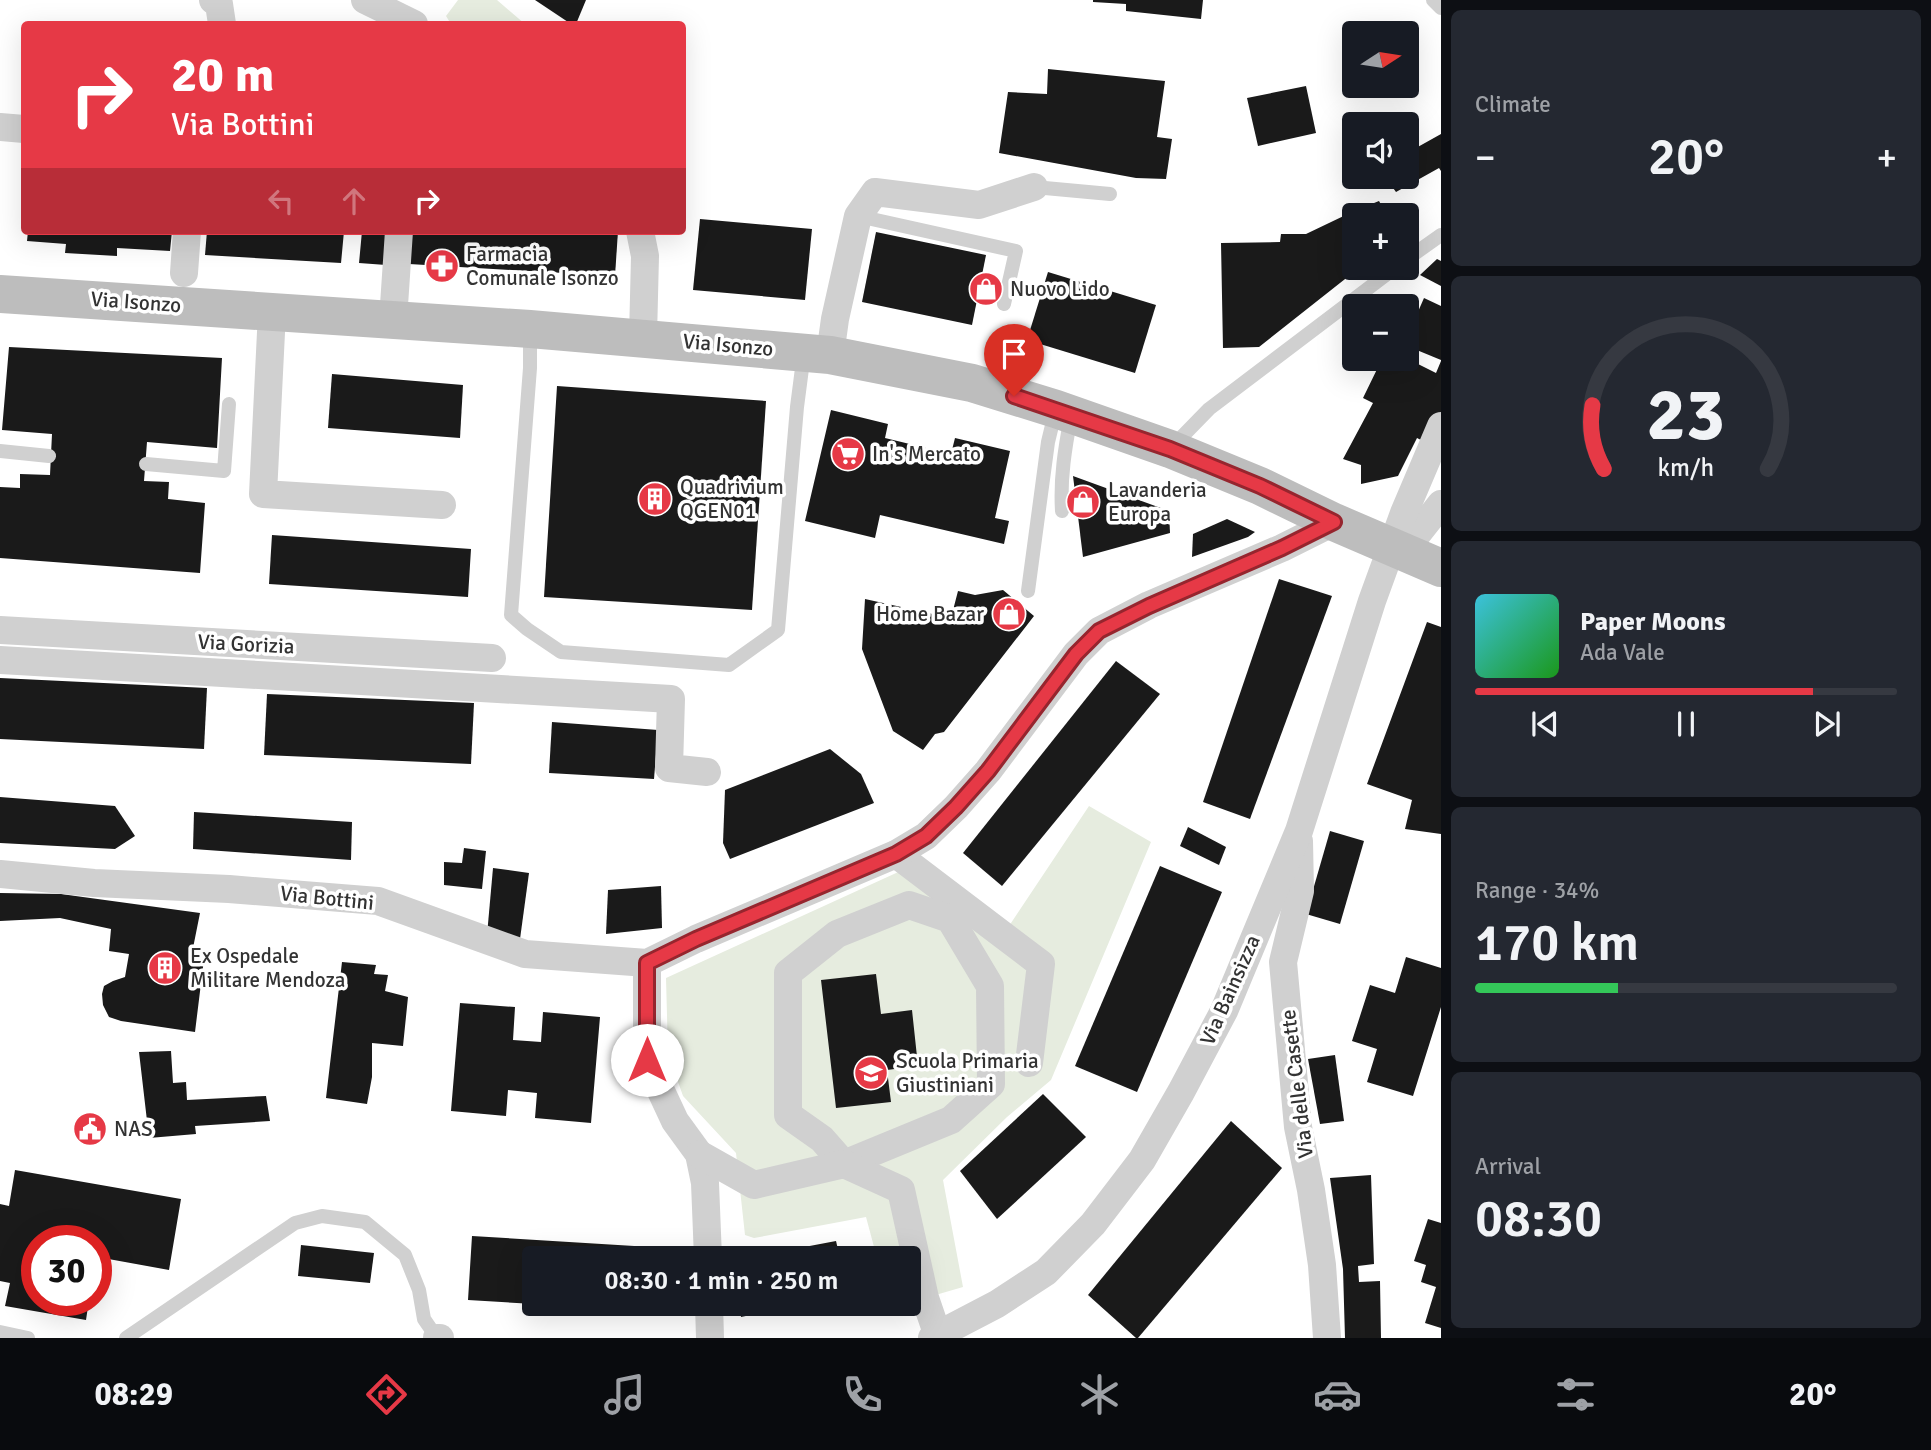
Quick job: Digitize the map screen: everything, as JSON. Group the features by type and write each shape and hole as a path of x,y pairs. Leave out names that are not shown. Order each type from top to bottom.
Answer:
{"main road":[{"name":"Via Isonzo","path":"0,294 643,337 817,354 972,383 1170,449 1260,486 1334,522 1441,568"}],"street":[{"path":"213,0 219,4 222,21"},
{"path":"365,0 408,21"},
{"path":"0,127 21,129"},
{"path":"817,354 835,319 858,216 875,192 979,205 1034,187"},
{"path":"184,272 187,235"},
{"path":"393,320 399,235"},
{"path":"641,235 645,256 643,337"},
{"path":"272,312 263,494 442,505"},
{"name":"Via Bainsizza","path":"935,1337 997,1304 1045,1272 1093,1224 1142,1160 1181,1092 1224,1011 1299,831 1372,601 1397,550 1441,426"},
{"path":"1397,550 1441,504"},
{"path":"708,1246 705,1183 699,1154 675,1121 647,1060 647,963 696,939 896,854 926,836 988,771 1076,654 1099,631 1334,522"},
{"name":"Via Gorizia","path":"0,630 492,658"},
{"path":"0,660 671,699 668,768 707,772"},
{"name":"Via delle Casette","path":"1299,831 1300,891 1283,962 1298,1127 1322,1265 1328,1338"},
{"path":"896,854 1041,964 1029,1063"},
{"name":"Via Bottini","path":"0,874 94,883 229,889 378,901 525,954 647,963"},
{"path":"699,1154 754,1185 844,1164 951,1120 990,1084 990,986 950,919 909,905 837,934 788,973 788,1115 822,1139 844,1164 901,1190 935,1337"},
{"path":"709,1316 710,1338"}],"lane":[{"path":"1433,0 1441,8"},
{"path":"1034,187 1110,194"},
{"path":"858,216 1016,251 1004,304"},
{"path":"1419,250 1441,235"},
{"path":"1170,449 1209,409 1379,280"},
{"path":"530,329 530,368 511,614 527,629 561,652 729,665 778,630 797,407 817,354"},
{"path":"146,464 224,471 229,404"},
{"path":"1062,511 1064,412"},
{"path":"1028,591 1048,442 1064,412"},
{"path":"0,451 49,456"},
{"path":"127,1338 295,1223 321,1216 365,1222 405,1255 419,1290 424,1319 438,1338"},
{"path":"0,1332 28,1338"}],"shaded area":[{"path":"458,0 497,0 522,21 449,21 446,16"},
{"path":"1089,806 1151,842 1051,1080 1007,1117 943,1180 963,1287 921,1299 921,1246 874,1246 866,1217 754,1238 745,1235 736,1153 683,1096 668,1053 666,978 918,863 1005,932"}],"building":[{"path":"535,0 586,0 577,21 566,21"},
{"path":"1093,0 1203,0 1201,19 1126,11 1126,4"},
{"path":"1048,69 1165,81 1157,137 1172,139 1166,179 1136,178 999,153 1008,92 1047,94"},
{"path":"1306,86 1316,133 1258,146 1247,98"},
{"path":"1441,134 1441,171 1439,168 1419,179 1419,146"},
{"path":"1342,217 1344,280 1259,347 1223,348 1221,243 1280,242 1281,234 1306,234"},
{"path":"700,219 812,229 805,300 693,290"},
{"path":"876,232 986,255 972,325 862,302"},
{"path":"28,235 172,235 170,251 117,248 117,256 65,253 66,244 27,241"},
{"path":"207,235 344,235 341,263 205,255"},
{"path":"362,235 389,235 386,265 359,263"},
{"path":"410,235 618,235 615,276 409,264"},
{"path":"1437,259 1441,261 1441,286 1420,275"},
{"path":"1048,272 1156,305 1135,373 1027,340"},
{"path":"1424,298 1441,306 1441,360 1419,351 1419,309"},
{"path":"9,347 222,358 217,448 147,442 144,481 169,482 168,499 205,503 200,573 0,558 0,487 20,488 20,474 50,475 52,434 2,430"},
{"path":"1441,361 1441,413 1427,443 1417,438 1398,476 1361,484 1361,465 1343,459 1373,403 1363,398 1376,371 1419,371 1419,364 1436,373"},
{"path":"332,374 463,385 460,438 328,428"},
{"name":"Quadrivium QGEN01","path":"557,386 766,401 752,610 544,597"},
{"path":"831,410 888,424 885,438 951,454 955,438 1010,451 995,518 1009,521 1004,544 880,515 875,538 805,521"},
{"path":"1073,476 1169,511 1170,533 1083,557"},
{"path":"1227,519 1255,532 1192,557 1193,534"},
{"path":"272,535 471,549 468,597 269,584"},
{"path":"1279,579 1332,596 1250,819 1203,802"},
{"path":"1003,590 1034,616 944,732 935,734 923,750 893,731 862,649 865,599 951,618 958,591 975,595"},
{"path":"1427,622 1441,627 1441,834 1405,829 1412,800 1367,784"},
{"path":"1116,661 1160,694 1002,886 963,853"},
{"path":"0,678 207,688 204,749 0,739"},
{"path":"267,694 474,703 471,764 264,755"},
{"path":"552,722 658,730 654,779 549,773"},
{"path":"830,749 861,774 874,803 730,859 723,843 725,790"},
{"path":"0,797 115,806 135,836 115,849 0,843"},
{"path":"194,812 352,822 351,860 193,849"},
{"path":"1188,827 1226,847 1219,865 1180,846"},
{"path":"1330,831 1364,841 1340,924 1306,914"},
{"path":"464,848 486,851 482,889 444,885 444,862 462,863"},
{"path":"1160,866 1222,892 1137,1092 1075,1066"},
{"path":"493,868 529,873 520,939 487,935"},
{"path":"661,886 662,928 606,934 608,890"},
{"name":"Ex Ospedale Militare Mendoza","path":"0,893 61,894 200,913 191,958 204,959 195,1032 109,1017 103,1005 104,986 125,977 129,954 109,951 111,929 60,918 0,921"},
{"path":"1406,957 1441,968 1441,1007 1413,1096 1367,1082 1377,1049 1352,1041 1370,985 1395,993"},
{"name":"Ex Ospedale Militare Mendoza","path":"342,962 376,965 374,974 388,975 385,991 408,997 403,1046 372,1043 372,1077 367,1104 326,1098"},
{"path":"876,974 881,1014 912,1010 918,1066 887,1070 891,1102 836,1108 821,980"},
{"path":"460,1003 515,1007 513,1040 541,1042 543,1012 600,1017 591,1123 535,1118 537,1093 508,1090 506,1116 451,1111"},
{"path":"171,1051 173,1083 186,1082 187,1100 266,1096 270,1121 195,1126 196,1134 149,1138 139,1052"},
{"path":"1335,1055 1344,1121 1320,1124 1308,1059"},
{"path":"1043,1094 1086,1137 997,1219 960,1171"},
{"path":"1231,1121 1282,1168 1136,1338 1088,1295"},
{"path":"15,1170 181,1199 169,1270 112,1260 112,1225 21,1225 21,1309 5,1306 10,1283 0,1281 0,1204 9,1206"},
{"path":"1371,1175 1374,1264 1358,1266 1359,1282 1380,1281 1381,1338 1345,1338 1343,1269 1330,1178"},
{"path":"1428,1219 1441,1223 1441,1328 1425,1323 1436,1287 1421,1282 1426,1265 1414,1261"},
{"path":"472,1236 634,1246 522,1246 522,1303 468,1300"},
{"path":"836,1241 837,1246 809,1246"},
{"path":"301,1245 374,1253 370,1283 298,1276"},
{"path":"63,1316 87,1316 86,1320"}],"place":[{"name":"Farmacia Comunale Isonzo","path":"442,266"},
{"name":"Nuovo Lido","path":"986,289"},
{"name":"In's Mercato","path":"848,454"},
{"name":"Quadrivium QGEN01","path":"655,499"},
{"name":"Lavanderia Europa","path":"1083,502"},
{"name":"Home Bazar","path":"1009,614"},
{"name":"Ex Ospedale Militare Mendoza","path":"165,968"},
{"name":"Scuola Primaria Giustiniani","path":"871,1073"},
{"name":"NAS","path":"90,1129"}],"route":[{"path":"647,1060 647,963 696,939 896,854 926,836 988,771 1076,654 1099,631 1334,522 1260,486 1170,449 1014,396"}]}
